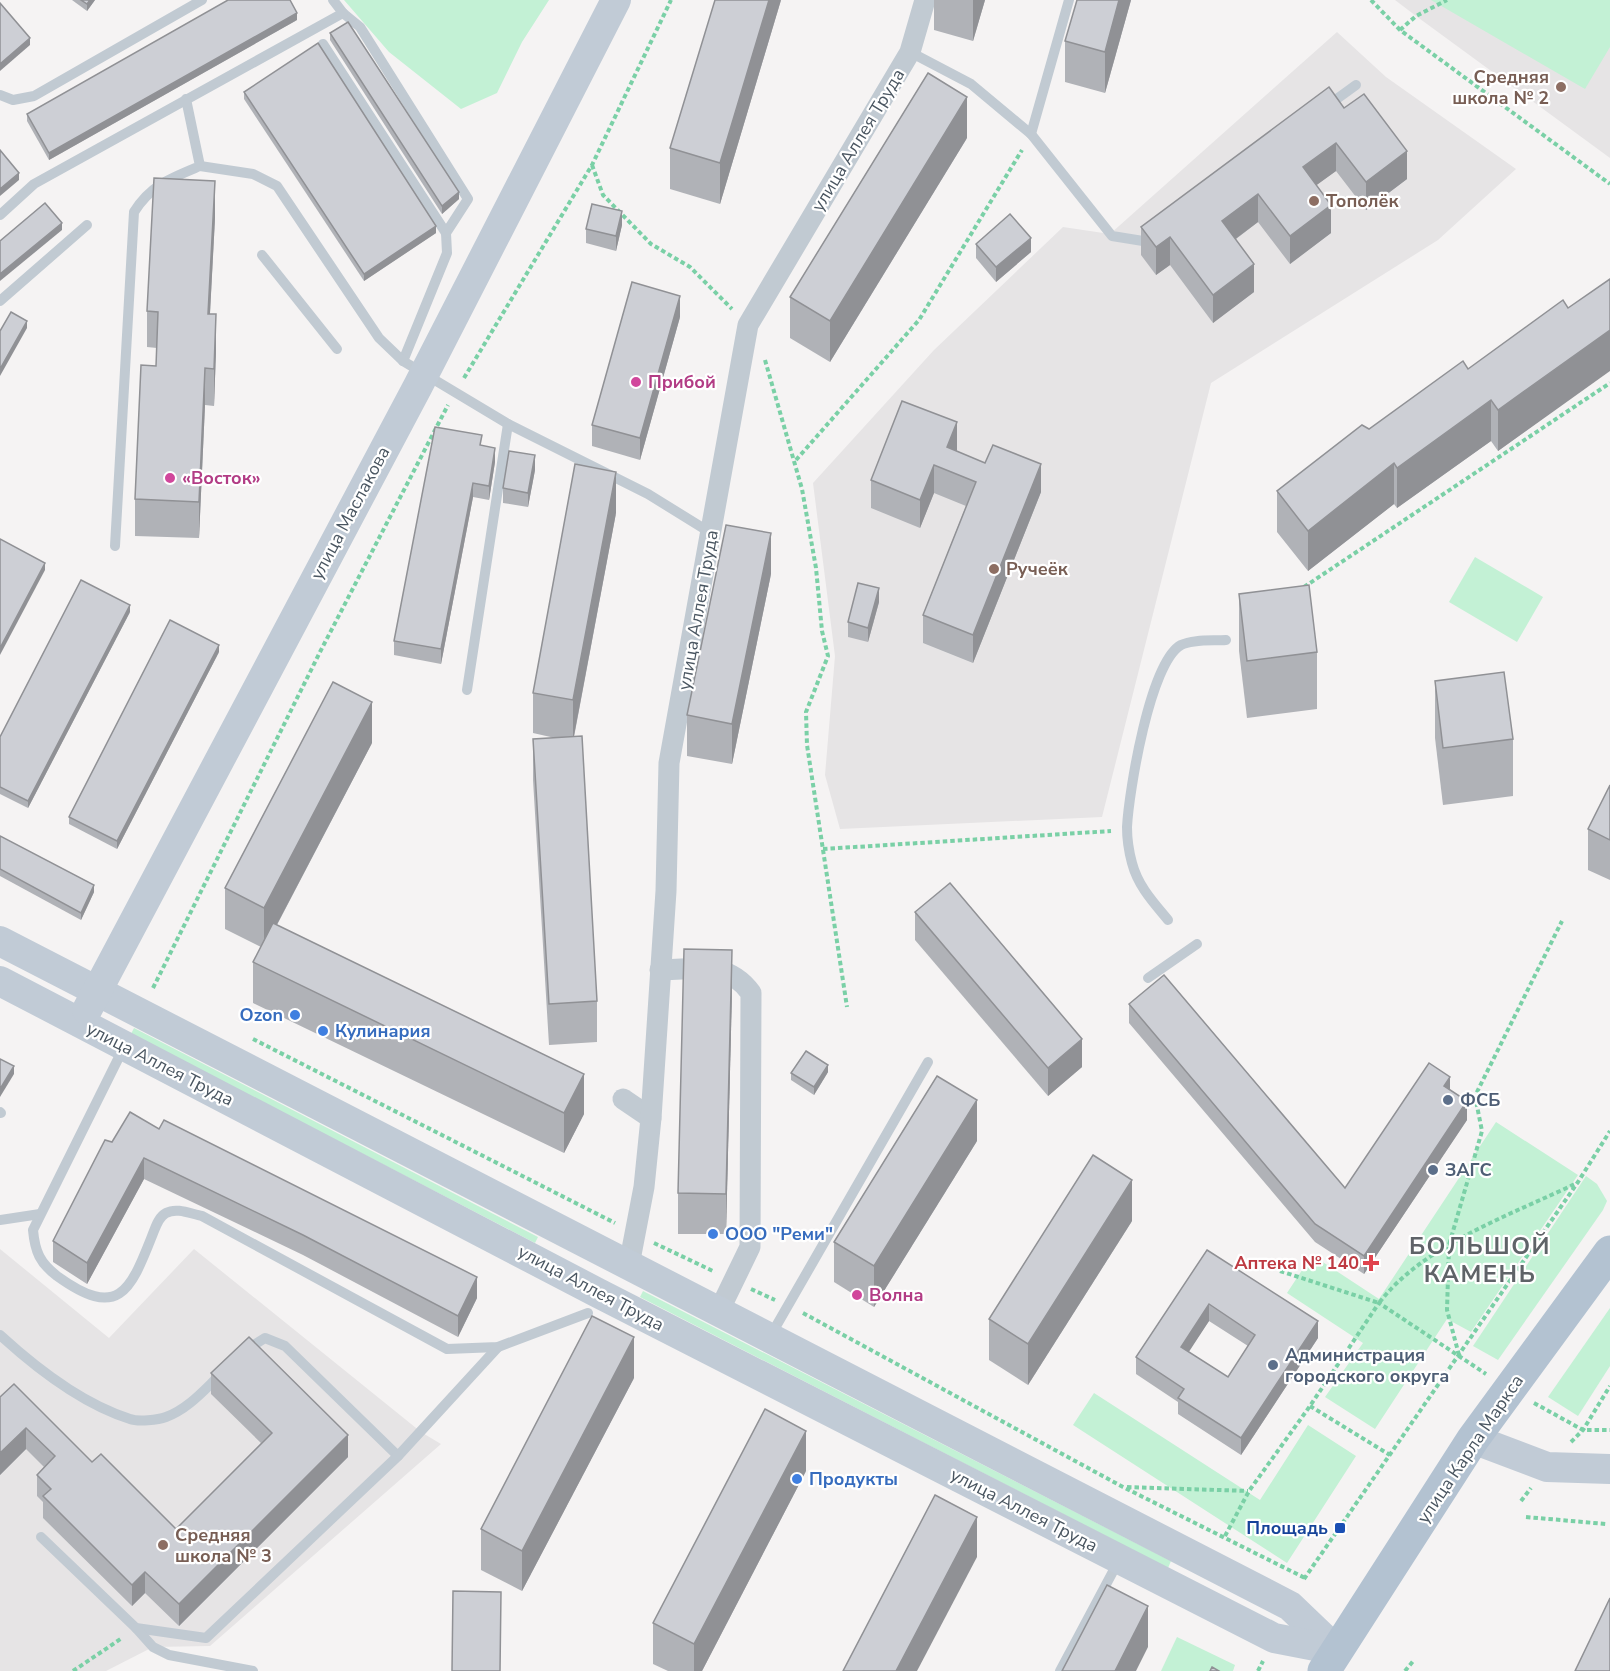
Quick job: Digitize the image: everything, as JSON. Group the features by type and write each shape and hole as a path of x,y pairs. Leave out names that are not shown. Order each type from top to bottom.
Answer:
{"main road":[{"name":"улица Карла Маркса","path":"1330,1664 1473,1438 1610,1252"}],"street":[{"name":"улица Маслакова","path":"80,1023 413,366 616,0"},
{"name":"улица Аллея Труда","path":"629,1265 644,1187 651,1118 669,763 748,325 910,52 924,0"},
{"name":"улица Аллея Труда","path":"0,941 1290,1606 1330,1664"},
{"path":"660,970 728,971 742,980 751,993 750,1247 719,1311"},
{"name":"улица Аллея Труда","path":"0,981 598,1293 1274,1638 1330,1664"},
{"path":"623,1099 651,1118"},
{"path":"1473,1438 1547,1467 1610,1469"}],"lane":[{"path":"0,95 13,100 34,96 202,0"},
{"path":"333,0 343,13 360,27 467,195 468,204 446,233"},
{"path":"1031,134 1069,0"},
{"path":"0,214 34,184 343,13"},
{"path":"323,44 446,233 447,253 413,366"},
{"path":"910,52 971,84 1031,134 1112,236 1143,241 1162,227"},
{"path":"1317,114 1356,86"},
{"path":"186,99 200,166"},
{"path":"115,546 134,212 144,195 165,181 200,166 253,174 277,186 379,338 413,366 508,424 648,494 712,534"},
{"path":"0,301 87,225"},
{"path":"262,255 337,349"},
{"path":"467,690 508,424"},
{"path":"1168,920 1139,884 1131,861 1127,830 1131,789 1155,687 1167,659 1181,645 1226,640"},
{"path":"1148,978 1197,944"},
{"path":"124,1046 33,1230 35,1249 43,1265 68,1283 102,1299 120,1296 135,1280 158,1221 165,1213 179,1210 202,1216 447,1349 498,1347 588,1313"},
{"path":"769,1338 928,1062"},
{"path":"0,1220 40,1214"},
{"path":"0,1335 26,1358 70,1390 132,1420 165,1417 189,1405 233,1362 265,1338 285,1346 398,1456"},
{"path":"136,1628 206,1638 398,1456 498,1347"},
{"path":"41,1536 153,1647 170,1656 253,1671"},
{"path":"1060,1671 1120,1559"}],"path":[{"path":"161,992 151,987 455,392 592,165 671,0"},
{"path":"1371,0 1400,30 1610,184"},
{"path":"1400,30 1416,16 1447,0"},
{"path":"795,461 919,320 1031,134"},
{"path":"592,165 603,195 651,244 690,267 748,325 771,373 795,461 816,568 822,631 828,656 806,712 807,745 848,1007"},
{"path":"1300,590 1610,383"},
{"path":"823,849 1127,830"},
{"path":"1460,1356 1447,1310 1449,1245 1482,1131 1475,1096 1562,921"},
{"path":"251,1038 635,1233 735,1282 829,1324 1123,1486 1305,1578"},
{"path":"1290,1606 1305,1578 1460,1356 1610,1131"},
{"path":"1225,1536 1249,1491 1394,1284 1449,1245 1578,1182"},
{"path":"1280,1271 1379,1303 1460,1356"},
{"path":"1310,1406 1390,1455"},
{"path":"1123,1486 1249,1491"},
{"path":"1526,1517 1606,1524"},
{"path":"72,1671 136,1628"},
{"path":"1258,1671 1274,1638"},
{"path":"1405,1671 1414,1660"}],"shaded area":[{"name":"Средняя школа № 2","path":"1395,0 1610,0 1610,158 1416,16"},
{"name":"Ручеёк","path":"1337,32 1386,77 1516,169 1438,240 1211,383 1102,817 840,829 825,775 835,656 813,483 934,350 1063,227 1110,234"},
{"name":"Средняя школа № 3","path":"0,1249 109,1338 194,1249 421,1432 441,1444 210,1646 153,1647 106,1671 0,1671"}],"green space":[{"path":"344,0 549,0 522,42 497,93 461,109 389,52"},
{"path":"1431,0 1610,0 1610,47 1585,89"},
{"path":"1475,557 1543,597 1517,642 1449,602"},
{"path":"134,1028 538,1237 535,1243 131,1034"},
{"path":"1496,1122 1578,1175 1471,1332 1447,1319 1375,1429 1325,1397 1363,1343 1287,1293 1312,1255 1379,1299"},
{"path":"1586,1176 1597,1184 1607,1201 1603,1210 1498,1360 1473,1346"},
{"path":"643,1291 1171,1561 1168,1568 640,1297"},
{"path":"1610,1308 1610,1366 1578,1416 1548,1397"},
{"path":"1094,1393 1260,1500 1308,1425 1356,1456 1287,1563 1073,1425"},
{"path":"1177,1637 1235,1665 1233,1671 1161,1671"}],"building":[{"path":"228,0 290,0 297,13 49,153 27,114"},
{"path":"715,0 769,0 720,163 670,148"},
{"path":"1077,0 1119,0 1105,52 1065,41"},
{"path":"0,3 30,38 0,64"},
{"path":"348,22 459,192 442,206 330,33"},
{"path":"318,43 436,226 364,274 244,92"},
{"path":"928,73 967,97 830,321 790,297"},
{"path":"1329,87 1344,108 1364,94 1407,151 1366,182 1336,143 1303,167 1331,205 1290,236 1258,194 1222,221 1254,264 1213,295 1170,237 1156,247 1141,227"},
{"path":"0,150 19,173 0,189"},
{"path":"154,178 215,181 208,314 216,314 214,369 205,368 199,502 135,499 141,365 156,366 158,312 147,311"},
{"path":"45,203 62,223 0,274 0,241"},
{"path":"592,204 622,211 616,236 586,229"},
{"path":"1010,214 1031,238 996,267 976,244"},
{"path":"1610,279 1610,330 1498,410 1491,400 1397,468 1394,463 1308,531 1277,491 1362,425 1369,429 1463,361 1468,369 1563,300 1568,308"},
{"name":"Прибой","path":"632,282 680,296 640,438 592,425"},
{"path":"11,312 27,321 0,369 0,331"},
{"path":"902,401 957,422 947,447 985,463 993,445 1041,464 973,635 923,615 976,482 934,465 920,500 871,480"},
{"path":"435,427 482,435 480,445 495,448 489,486 473,483 441,649 394,641"},
{"path":"509,451 535,455 528,493 503,488"},
{"path":"575,464 616,472 573,700 533,693"},
{"path":"726,525 771,533 732,724 687,715"},
{"path":"0,539 45,563 0,648"},
{"path":"81,580 130,605 28,801 0,787 0,737"},
{"path":"858,583 879,588 868,628 848,622"},
{"path":"1309,585 1317,652 1247,661 1239,594"},
{"path":"170,620 219,645 117,841 69,817"},
{"path":"1504,672 1513,739 1443,748 1435,681"},
{"path":"333,682 372,702 264,908 225,888"},
{"path":"582,736 597,1001 549,1004 533,739"},
{"path":"1610,785 1610,840 1588,829"},
{"path":"0,836 94,885 81,913 0,869"},
{"path":"950,883 1082,1039 1048,1068 915,912"},
{"path":"273,923 584,1074 564,1113 253,962"},
{"path":"684,949 732,950 726,1194 678,1193"},
{"path":"1164,975 1345,1188 1429,1063 1450,1077 1444,1086 1467,1101 1364,1256 1315,1224 1129,1004"},
{"path":"806,1051 828,1065 814,1087 791,1073"},
{"path":"0,1059 14,1066 0,1089"},
{"path":"937,1076 977,1100 874,1266 834,1242"},
{"path":"130,1112 159,1129 164,1120 477,1277 458,1316 303,1235 144,1158 87,1263 53,1241 105,1140 112,1142"},
{"path":"1093,1155 1132,1180 1028,1344 989,1319"},
{"path":"1207,1250 1318,1321 1241,1438 1178,1398 1184,1389 1136,1357","holes":["1209,1304 1255,1335 1228,1377 1181,1347"]},
{"path":"592,1316 634,1337 522,1551 481,1529"},
{"path":"249,1337 348,1435 179,1604 145,1572 132,1585 43,1496 51,1489 37,1475 55,1456 26,1428 0,1453 0,1397 14,1384 92,1462 101,1454 176,1529 272,1433 211,1373"},
{"path":"765,1409 806,1431 694,1644 653,1623"},
{"path":"935,1495 977,1517 896,1671 843,1671"},
{"path":"1107,1585 1148,1606 1115,1671 1062,1671"},
{"path":"453,1591 501,1592 500,1671 452,1671"},
{"path":"1610,1598 1610,1671 1575,1671"}],"place":[{"name":"Средняя школа № 2","path":"1561,87"},
{"name":"Тополёк","path":"1314,201"},
{"name":"Прибой","path":"636,382"},
{"name":"«Восток»","path":"170,478"},
{"name":"Ручеёк","path":"994,569"},
{"name":"Ozon","path":"295,1015"},
{"name":"Кулинария","path":"323,1031"},
{"name":"ФСБ","path":"1448,1100"},
{"name":"ЗАГС","path":"1433,1170"},
{"name":"ООО \"Реми\"","path":"713,1234"},
{"name":"Аптека № 140","path":"1371,1263"},
{"name":"Волна","path":"857,1295"},
{"name":"Администрация городского округа","path":"1273,1365"},
{"name":"Продукты","path":"797,1479"},
{"name":"Площадь","path":"1340,1528"},
{"name":"Средняя школа № 3","path":"163,1545"}],"district":[{"name":"БОЛЬШОЙ КАМЕНЬ","path":"1480,1260"}]}
